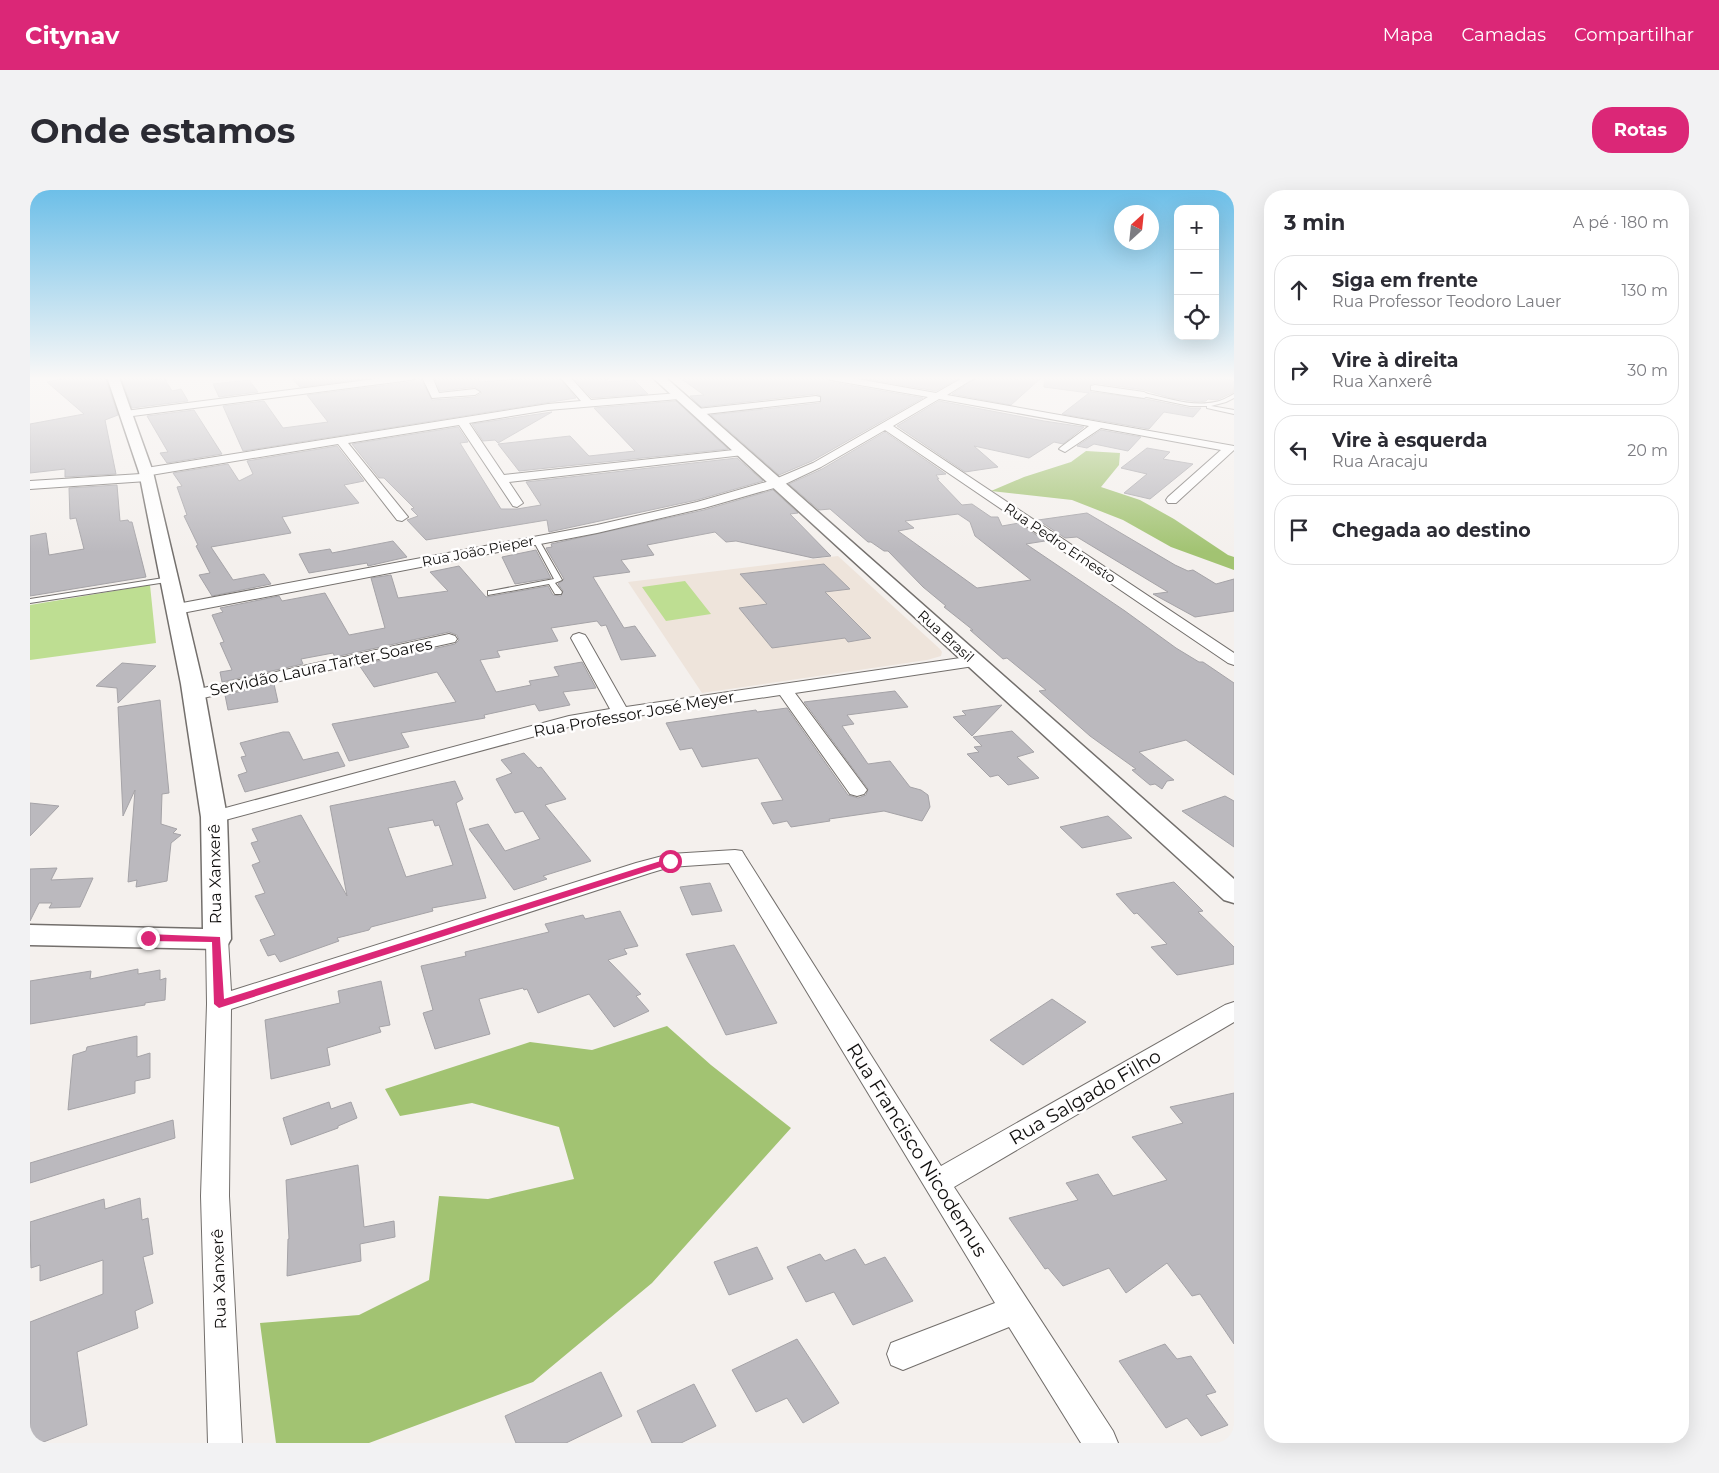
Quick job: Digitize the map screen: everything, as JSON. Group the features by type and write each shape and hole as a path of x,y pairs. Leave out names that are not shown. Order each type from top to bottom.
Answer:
{"street":[{"name":"Rua Xanxerê","path":"133,435 147,474 177,609 194,695 214,817 219,1004 215,1196 225,1443"},
{"path":"30,486 147,474 374,435"},
{"path":"472,435 517,502"},
{"name":"Rua Brasil","path":"724,435 1234,894"},
{"name":"Rua João Pieper","path":"177,609 662,515 777,483 817,465 869,435"},
{"name":"Rua Pedro Ernesto","path":"900,435 1234,660"},
{"path":"1065,449 1084,435"},
{"path":"1158,435 1230,448 1172,500"},
{"path":"341,441 402,517"},
{"path":"501,479 743,452"},
{"path":"579,638 621,712"},
{"name":"Servidão Laura Tarter Soares","path":"194,695 449,639"},
{"name":"Rua Professor José Meyer","path":"214,817 545,727 621,712 974,662"},
{"path":"784,689 858,790"},
{"name":"Rua Francisco Nicodemus","path":"219,1004 643,868 670,861 735,856 936,1184 1102,1443"},
{"path":"30,935 217,939"},
{"name":"Rua Salgado Filho","path":"936,1184 1234,1011"},
{"path":"903,1354 1016,1309"}],"lane":[{"path":"491,593 558,580 536,540"},
{"path":"30,602 170,578"},
{"path":"550,581 558,592"}],"shaded area":[{"path":"838,556 940,649 942,652 941,656 927,660 702,693 628,582"}],"green space":[{"path":"1086,451 1120,453 1119,465 1101,487 1140,500 1174,519 1228,555 1234,557 1234,570 1171,547 1123,520 1072,500 991,491 1024,477 1071,462"},
{"path":"685,581 711,614 666,621 642,587"},
{"path":"150,585 156,643 30,660 30,605"},
{"path":"667,1026 711,1065 791,1128 652,1283 533,1382 369,1443 276,1443 260,1323 359,1315 429,1280 439,1196 488,1199 574,1179 559,1127 472,1103 400,1116 385,1089 530,1042 592,1050"}],"building":[{"path":"30,435 108,435 116,474 65,477 65,469 30,473"},
{"path":"158,435 210,435 222,454 167,463 160,453 168,452"},
{"path":"236,435 341,435 243,451"},
{"path":"405,435 464,435 468,442 460,443 501,509 517,509 541,505 526,482 737,458 763,481 697,500 549,532 547,520 426,540 407,520 418,516 411,509 414,508 384,478 379,478 352,444"},
{"path":"479,435 511,435 498,443 495,440 483,441"},
{"path":"620,435 713,435 728,449 519,471 498,444 570,436 589,456 635,451"},
{"path":"734,435 857,435 812,461 779,475"},
{"path":"879,435 890,435 946,474 936,475 939,479 937,479 962,505 972,504 991,517 998,517 1002,526 1019,523 1045,541 1026,544 1176,648 1199,662 1203,662 1234,683 1234,775 1186,740 1139,752 1174,780 1167,781 1162,789 1155,784 1150,785 1132,770 1136,769 1090,736 1039,691 1046,690 1007,658 1003,659 970,630 973,630 944,607 946,606 923,587 888,551 884,551 868,542 830,509 819,510 789,484 822,469","holes":["958,514 970,522 975,536 1031,580 977,588 898,531 914,528 905,521"]},
{"path":"911,435 1074,435 1063,444 1054,442 1029,458 974,446 998,467 965,472"},
{"path":"1093,435 1141,437 1128,451 1094,444 1087,448 1077,446"},
{"path":"337,446 364,481 344,485 359,503 282,517 291,533 211,547 233,580 264,574 271,584 212,596 199,575 210,573 196,546 198,545 184,516 187,515 177,487 182,486 173,473 228,464 239,481 253,474 247,461"},
{"path":"1147,448 1170,452 1163,459 1193,464 1150,499 1124,493 1147,474 1121,468"},
{"path":"117,485 120,521 128,520 132,522 146,577 30,596 30,536 46,533 49,555 84,549 76,518 70,519 69,488"},
{"path":"773,490 798,513 790,514 831,556 813,558 736,541 726,542 715,532 647,545 654,555 621,560 630,572 593,577 624,628 635,626 656,656 621,660 606,625 601,626 597,621 551,628 558,641 497,651 500,657 480,660 496,692 531,685 529,681 559,676 554,667 582,662 596,688 563,692 570,705 539,711 535,704 484,715 485,718 401,733 409,747 349,761 332,724 456,702 437,672 374,687 359,665 455,644 459,640 457,635 449,632 335,657 333,653 301,659 303,664 222,682 220,672 232,670 220,643 224,642 212,615 223,612 220,608 279,596 282,601 325,593 349,635 385,628 371,578 391,575 398,598 448,591 430,572 459,566 486,597 548,586 553,595 561,596 563,591 558,584 564,579 546,548 552,547 551,544 704,510"},
{"path":"1087,513 1175,565 1188,571 1193,570 1216,584 1234,579 1234,611 1195,617 1153,594 1168,592 1077,537 1065,538 1038,520"},
{"path":"393,541 407,557 368,566 367,563 309,573 299,554 330,549 332,553"},
{"path":"536,550 551,578 515,584 502,557"},
{"path":"824,564 850,589 825,592 871,638 848,642 845,638 772,648 739,608 767,604 740,574"},
{"path":"122,663 156,666 118,703 117,688 96,686"},
{"path":"274,684 278,702 228,710 225,695"},
{"path":"895,691 908,707 847,715 854,724 842,726 868,764 890,761 910,787 921,790 928,795 930,807 922,821 884,811 791,827 787,821 773,824 761,803 783,800 758,758 702,767 692,748 680,750 666,723 756,710 757,712 787,708 848,795 858,798 866,795 868,789 804,702"},
{"path":"160,700 169,793 162,794 161,824 177,829 173,833 181,835 171,843 167,881 136,887 137,880 128,882 135,790 123,816 118,707"},
{"path":"1002,705 972,736 953,717 966,715 962,711"},
{"path":"1012,731 1034,752 1017,757 1039,778 1008,785 998,775 990,777 967,754 979,752 974,747 982,746 973,737"},
{"path":"289,732 303,760 338,752 345,766 245,792 238,775 247,772 241,757 246,756 240,743"},
{"path":"524,753 538,768 541,767 566,799 545,805 591,861 543,876 547,879 514,890 469,829 488,824 505,851 540,839 523,811 515,813 496,779 512,773 501,760"},
{"path":"455,781 463,799 456,803 486,898 432,908 433,911 337,938 339,941 280,962 275,954 268,956 260,940 275,935 255,896 265,893 252,865 260,862 251,843 258,841 252,829 301,815 347,896 330,806","holes":["433,820 435,826 439,825 453,865 406,877 388,828"]},
{"path":"1225,796 1234,801 1234,847 1182,811"},
{"path":"30,803 59,806 30,836"},
{"path":"1108,816 1132,838 1082,848 1060,827"},
{"path":"57,868 51,880 93,878 80,907 49,908 52,903 39,903 30,921 30,869"},
{"path":"1174,882 1203,911 1198,912 1234,947 1234,964 1177,975 1151,947 1167,944 1137,913 1134,914 1116,894"},
{"path":"710,883 722,911 692,915 680,887"},
{"path":"620,911 638,946 624,949 627,954 608,960 641,994 636,996 649,1011 614,1027 589,994 538,1013 527,989 524,990 523,988 479,999 490,1034 435,1049 423,1013 433,1010 421,966 466,956 465,952 549,932 545,924 583,915 585,919"},
{"path":"734,945 777,1023 726,1035 686,954"},
{"path":"138,969 138,974 160,970 160,980 166,978 165,1000 30,1024 30,981 91,971 90,979"},
{"path":"381,981 390,1025 379,1027 381,1032 327,1048 330,1065 271,1079 265,1020 340,1003 338,991"},
{"path":"1052,999 1086,1022 1023,1065 990,1040"},
{"path":"137,1036 137,1057 150,1053 150,1078 135,1081 135,1093 68,1110 73,1055 86,1051 87,1047"},
{"path":"1234,1093 1234,1344 1200,1294 1192,1296 1167,1263 1126,1293 1109,1268 1063,1286 1048,1268 1045,1269 1009,1218 1078,1200 1066,1183 1098,1174 1113,1196 1167,1180 1132,1137 1183,1123 1170,1107"},
{"path":"329,1102 331,1109 351,1102 357,1118 338,1126 338,1128 291,1145 283,1118"},
{"path":"173,1120 175,1138 30,1183 30,1163"},
{"path":"358,1165 364,1227 394,1221 395,1237 360,1244 361,1261 287,1276 289,1239 286,1180"},
{"path":"140,1198 142,1220 148,1218 153,1254 143,1257 153,1303 135,1311 138,1328 77,1352 87,1425 41,1443 30,1443 30,1322 103,1294 103,1260 40,1281 40,1265 31,1268 30,1222 104,1199 105,1209"},
{"path":"757,1247 773,1279 729,1295 714,1262"},
{"path":"855,1249 865,1265 885,1257 913,1301 853,1325 834,1292 806,1302 787,1267 820,1254 825,1261"},
{"path":"797,1339 839,1403 803,1423 787,1398 756,1412 732,1370"},
{"path":"1165,1344 1177,1359 1191,1356 1216,1392 1206,1395 1228,1425 1201,1436 1187,1418 1166,1428 1119,1361"},
{"path":"601,1372 622,1416 566,1443 516,1443 505,1416"},
{"path":"694,1384 716,1426 681,1443 652,1443 637,1411"}],"route":[{"path":"148,938 217,939 219,1004 670,861"}]}
